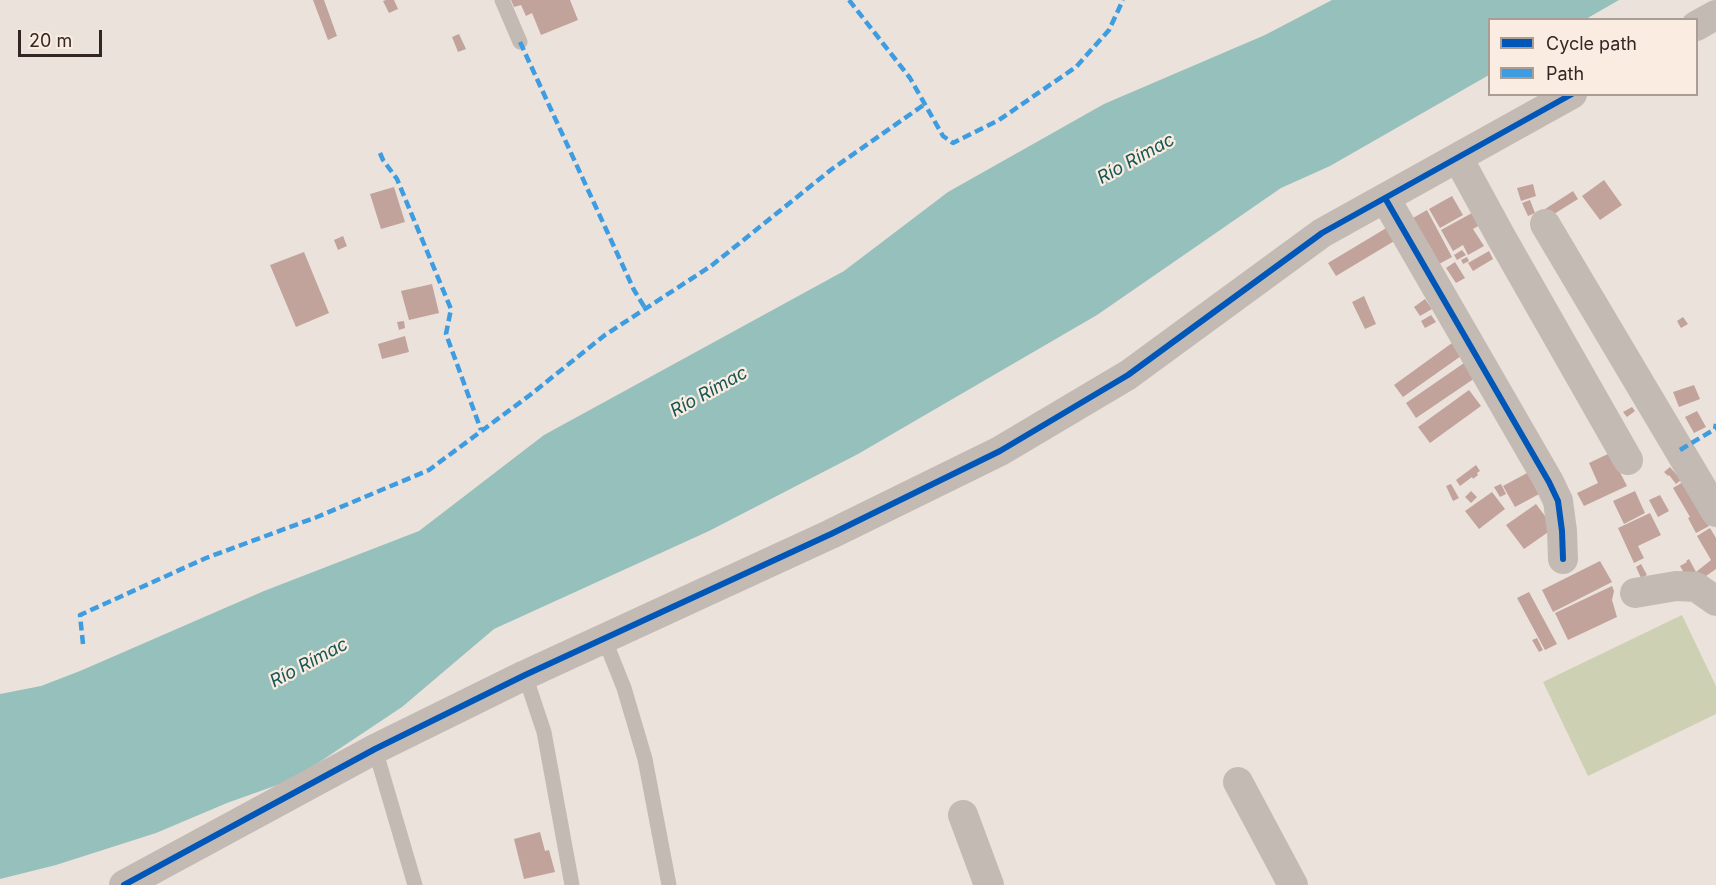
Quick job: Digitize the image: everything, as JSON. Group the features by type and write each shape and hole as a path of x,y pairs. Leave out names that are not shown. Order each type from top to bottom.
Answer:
{"street":[{"path":"1698,25 1716,15"},
{"path":"124,885 375,749 525,675 831,534 1000,451 1128,375 1322,233 1568,96"},
{"path":"1458,158 1628,460"},
{"path":"1385,198 1549,482 1558,501 1563,559"},
{"path":"1545,224 1716,512"},
{"path":"1635,592 1676,586 1695,586 1716,601"},
{"path":"1238,782 1293,885"},
{"path":"963,815 989,885"}],"lane":[{"path":"502,0 520,42"},
{"path":"604,638 624,688 645,759 669,885"},
{"path":"525,675 544,732 572,885"},
{"path":"375,749 415,885"}],"green space":[{"path":"1682,615 1716,686 1716,714 1588,776 1543,682"}],"water":[{"name":"Río Rímac","path":"1332,0 1619,0 1588,18 1488,18 1488,76 1330,166 1281,188 1097,315 858,454 709,531 494,629 402,707 294,779 227,803 156,833 56,865 0,879 0,694 41,686 80,671 264,591 419,531 544,435 844,271 948,192 1104,104 1265,35"}],"building":[{"path":"313,0 324,0 337,36 328,40"},
{"path":"394,0 398,9 389,13 383,1"},
{"path":"511,0 570,0 578,20 541,35 532,13 526,16 521,5 514,7"},
{"path":"459,34 466,49 458,52 452,37"},
{"path":"1604,180 1622,205 1600,220 1582,196"},
{"path":"1533,184 1536,196 1521,201 1517,188"},
{"path":"394,187 405,222 381,229 370,194"},
{"path":"1573,191 1578,199 1554,214 1542,211"},
{"path":"1452,196 1463,215 1440,228 1429,209"},
{"path":"1530,200 1535,213 1528,216 1522,203"},
{"path":"1427,210 1452,257 1439,264 1413,218"},
{"path":"1472,213 1480,225 1473,229 1484,246 1468,255 1463,245 1453,251 1441,230"},
{"path":"1388,227 1396,240 1336,276 1328,263"},
{"path":"343,236 347,246 338,250 334,240"},
{"path":"1462,250 1466,255 1457,260 1454,255"},
{"path":"1489,251 1493,259 1473,271 1468,263"},
{"path":"304,252 329,313 296,327 270,265"},
{"path":"1467,257 1469,261 1463,264 1461,260"},
{"path":"1455,262 1465,278 1456,283 1446,268"},
{"path":"432,284 439,313 409,320 401,291"},
{"path":"1364,296 1376,324 1365,329 1352,302"},
{"path":"1425,299 1432,309 1420,316 1414,307"},
{"path":"1431,315 1436,322 1425,328 1421,321"},
{"path":"1683,317 1688,324 1681,328 1677,321"},
{"path":"404,321 405,328 399,330 397,322"},
{"path":"405,336 409,352 382,359 378,344"},
{"path":"1452,343 1461,356 1403,397 1394,385"},
{"path":"1464,363 1475,378 1416,418 1406,403"},
{"path":"1694,385 1700,399 1679,407 1673,392"},
{"path":"1469,390 1481,406 1430,443 1418,427"},
{"path":"1632,407 1635,411 1627,417 1623,412"},
{"path":"1697,411 1706,427 1694,433 1685,417"},
{"path":"1610,453 1627,486 1584,506 1577,493 1598,483 1589,463"},
{"path":"1476,465 1480,471 1478,475 1460,486 1456,480"},
{"path":"1670,467 1681,480 1676,484 1664,472"},
{"path":"1529,472 1541,493 1515,507 1503,486"},
{"path":"1683,482 1709,526 1696,533 1688,518 1690,517 1673,488"},
{"path":"1451,484 1459,498 1453,501 1446,486"},
{"path":"1501,484 1506,494 1500,497 1494,487"},
{"path":"1471,491 1477,497 1471,503 1465,497"},
{"path":"1635,491 1645,513 1624,524 1613,501"},
{"path":"1492,492 1505,509 1479,529 1465,511"},
{"path":"1660,495 1669,511 1658,517 1649,500"},
{"path":"1536,504 1554,528 1524,549 1506,525"},
{"path":"1650,513 1661,535 1638,546 1644,558 1634,563 1618,528"},
{"path":"1710,528 1716,538 1716,569 1696,583 1681,572 1683,571 1680,566 1689,559 1696,572 1711,560 1697,536"},
{"path":"1600,561 1612,582 1553,612 1542,590"},
{"path":"1641,564 1647,575 1641,578 1636,567"},
{"path":"1612,586 1614,591 1612,600 1617,617 1568,640 1555,613"},
{"path":"1529,592 1557,644 1545,650 1517,598"},
{"path":"1537,638 1543,650 1539,652 1532,640"},
{"path":"540,832 545,851 549,850 555,872 524,879 514,839"}],"marked path":[{"path":"849,0 910,78 943,136 953,143 999,120 1076,67 1109,30 1123,0"},
{"path":"520,42 634,290 645,308"},
{"path":"83,644 80,615 206,558 317,517 429,470 530,395 605,335 711,266 832,169 925,104"},
{"path":"380,153 397,179 451,309 446,334 481,430"},
{"path":"1680,450 1715,429 1716,424"}],"cycle path":[{"path":"124,885 375,749 525,675 831,534 1000,451 1128,375 1322,233 1568,96"},
{"path":"1385,198 1549,482 1558,501 1563,559"}]}
